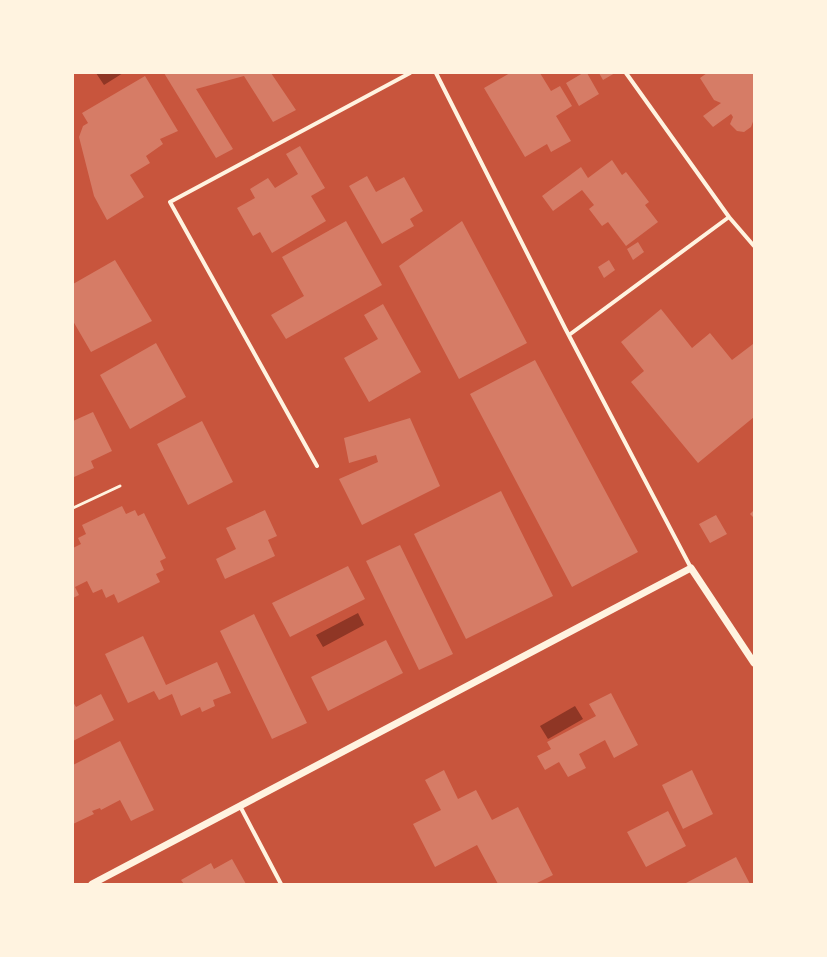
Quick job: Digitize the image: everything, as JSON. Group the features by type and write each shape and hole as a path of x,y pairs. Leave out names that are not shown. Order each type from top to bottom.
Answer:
{"street":[{"path":"317,466 170,202 410,73"},
{"path":"436,73 569,335 691,568 754,663"},
{"path":"626,73 729,217 754,246"},
{"path":"569,335 729,217"},
{"path":"92,884 691,568"},
{"path":"240,806 281,884"}],"lane":[{"path":"73,508 120,486"}],"shaded area":[{"path":"96,73 123,73 104,85"},
{"path":"358,613 364,625 323,647 316,635"},
{"path":"575,706 583,719 548,739 540,726"}],"building":[{"path":"164,73 271,73 296,110 273,122 244,76 196,89 233,149 216,158"},
{"path":"510,73 540,73 551,91 560,86 572,106 556,116 571,141 551,152 547,144 525,157 484,88"},
{"path":"583,73 587,73 599,94 579,106 566,83"},
{"path":"599,73 615,73 603,80"},
{"path":"707,73 754,73 754,119 751,127 744,132 737,131 730,124 733,117 731,114 713,127 703,116 721,103 714,100 700,78"},
{"path":"145,76 178,131 160,139 163,144 146,156 150,163 130,175 144,197 107,220 94,196 79,137 83,126 88,123 82,113"},
{"path":"300,146 325,188 311,196 326,221 272,253 260,232 253,236 237,208 255,198 250,189 268,178 275,188 298,174 286,154"},
{"path":"612,160 622,175 626,172 649,202 645,205 658,222 626,246 608,222 602,226 589,209 594,205 582,190 553,211 542,196 581,167 588,178"},
{"path":"367,176 376,192 404,177 423,211 410,219 414,226 382,244 349,186"},
{"path":"346,221 382,285 286,339 271,315 304,296 282,257"},
{"path":"462,221 527,343 459,379 399,266"},
{"path":"638,242 644,252 633,260 627,249"},
{"path":"115,260 152,321 91,352 73,321 73,284"},
{"path":"609,260 615,270 604,278 598,267"},
{"path":"383,304 421,372 369,402 344,358 378,339 364,315"},
{"path":"661,309 692,348 710,333 732,360 753,344 754,345 754,417 698,463 631,382 644,371 621,342"},
{"path":"156,343 186,397 130,429 100,375"},
{"path":"535,360 638,552 572,587 470,394"},
{"path":"93,412 112,451 91,461 94,468 74,477 73,421"},
{"path":"410,418 440,486 362,525 339,479 378,462 376,455 349,463 344,438"},
{"path":"202,421 233,482 188,505 157,444"},
{"path":"501,491 553,596 466,639 414,534"},
{"path":"122,506 126,514 135,510 138,516 144,513 166,558 160,561 164,570 156,574 160,582 118,603 114,594 106,598 102,589 93,593 87,581 75,587 79,595 73,598 73,548 81,544 78,538 86,534 82,525"},
{"path":"265,510 277,536 268,540 275,556 225,579 216,559 236,549 226,528"},
{"path":"754,510 754,518 750,514"},
{"path":"716,515 727,534 710,543 699,524"},
{"path":"400,545 453,654 419,670 366,561"},
{"path":"348,566 365,599 290,637 272,603"},
{"path":"254,614 307,723 272,739 220,631"},
{"path":"143,636 166,685 217,662 231,693 213,700 215,706 202,712 200,707 181,716 172,694 159,700 154,691 128,703 105,654"},
{"path":"386,640 403,673 328,711 311,677"},
{"path":"611,693 638,745 614,758 605,740 579,754 586,768 568,777 559,762 545,770 537,756 551,749 547,742 596,716 589,704"},
{"path":"101,694 114,720 73,741 73,702 76,707"},
{"path":"120,741 154,810 131,821 120,800 101,810 100,808 92,811 94,814 73,824 73,765"},
{"path":"444,770 458,799 476,790 492,820 518,807 553,875 535,884 498,884 477,845 435,867 413,824 441,810 425,780"},
{"path":"692,770 713,814 683,829 662,785"},
{"path":"668,811 686,846 646,867 627,832"},
{"path":"736,857 750,884 684,884"},
{"path":"232,859 246,884 184,884 181,880 211,863 214,869"}]}
